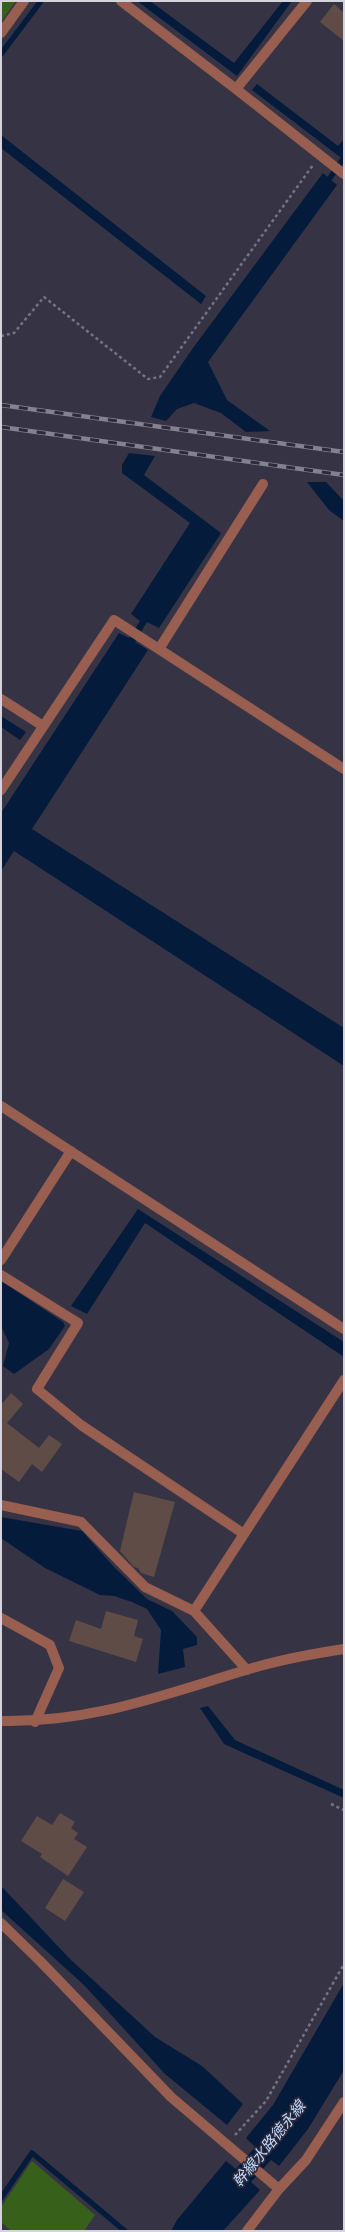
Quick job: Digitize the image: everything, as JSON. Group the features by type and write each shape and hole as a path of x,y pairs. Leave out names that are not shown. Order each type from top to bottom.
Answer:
{"street":[{"path":"1,33 24,1"},
{"path":"121,1 236,89 343,174"},
{"path":"236,89 307,1"},
{"path":"159,649 263,484"},
{"path":"1,790 114,620 344,769"},
{"path":"1,699 43,726"},
{"path":"1,1106 344,1328"},
{"path":"1,1260 71,1151"},
{"path":"1,1275 78,1323 37,1389 81,1425 244,1534"},
{"path":"194,1611 344,1380"},
{"path":"1,1505 81,1522 145,1587 194,1611 246,1670"},
{"path":"1,1618 50,1645 59,1668 35,1722"},
{"path":"1,1721 35,1722 119,1708 181,1692 246,1670 304,1655 344,1649"},
{"path":"1,1923 41,1962 166,2092 279,2189"},
{"path":"247,2231 279,2189 306,2160 344,2102"}],"path":[{"path":"1,336 14,333 44,297 148,379 160,377 320,155"},
{"path":"331,1804 344,1810"},
{"path":"226,2145 266,2101 344,1964"}],"green space":[{"path":"1,1 16,1 1,22"},
{"path":"32,2161 95,2215 84,2231 11,2231 1,2222 1,2207"}],"water":[{"path":"137,1 150,1 234,63 283,1 292,1 237,76"},
{"path":"257,84 338,146 344,139 344,160 252,90"},
{"path":"1,135 206,296 201,304 1,148"},
{"path":"323,173 337,185 208,362 227,400 270,431 246,432 221,413 194,403 177,409 166,421 151,417 160,396 193,348"},
{"path":"129,453 155,456 144,475 221,533 159,628 147,622 135,642 148,650 32,829 344,1028 344,1066 14,851 1,871 1,813 119,633 129,638 140,621 131,614 190,523 122,473 122,465"},
{"path":"307,482 326,482 344,501 344,521 329,510"},
{"path":"1,716 26,732 20,740 1,727"},
{"path":"138,1209 344,1342 344,1357 145,1223 87,1314 71,1306"},
{"path":"1,1281 63,1322 65,1326 49,1349 14,1374 3,1366 9,1343 1,1326"},
{"path":"1,1517 82,1531 114,1567 147,1599 172,1611 197,1637 197,1645 183,1649 185,1667 158,1674 161,1630 147,1609 114,1596 100,1595 45,1568 1,1538"},
{"path":"208,1706 235,1740 344,1790 344,1798 224,1744 200,1708"},
{"path":"3,1888 69,1958 155,2037 202,2066 243,2104 227,2125 165,2074 84,1985 1,1910 1,1889"},
{"name":"幹線水路徳永線","path":"344,1983 344,2070 308,2129 279,2166 271,2160 251,2182 260,2190 223,2231 171,2231 177,2220 226,2161 236,2169 255,2147 246,2138 273,2105"}],"building":[{"path":"334,4 344,13 344,41 320,22"},
{"path":"11,1393 23,1404 7,1423 39,1448 49,1435 62,1444 42,1472 32,1464 19,1482 1,1469 1,1405"},
{"path":"134,1492 175,1502 154,1577 141,1573 138,1568 134,1567 120,1551"},
{"path":"106,1611 138,1620 134,1636 143,1639 136,1662 69,1641 76,1620 101,1629"},
{"path":"60,1813 75,1822 71,1828 78,1833 74,1839 87,1847 68,1876 40,1857 42,1854 21,1841 37,1816 52,1825"},
{"path":"63,1879 84,1892 65,1921 45,1908"}],"waterway":[{"path":"1,54 41,1"},
{"path":"330,178 343,159"},
{"path":"1,2198 32,2153 125,2231"}],"railway":[{"path":"1,405 344,452"},
{"path":"1,427 344,475"}]}
